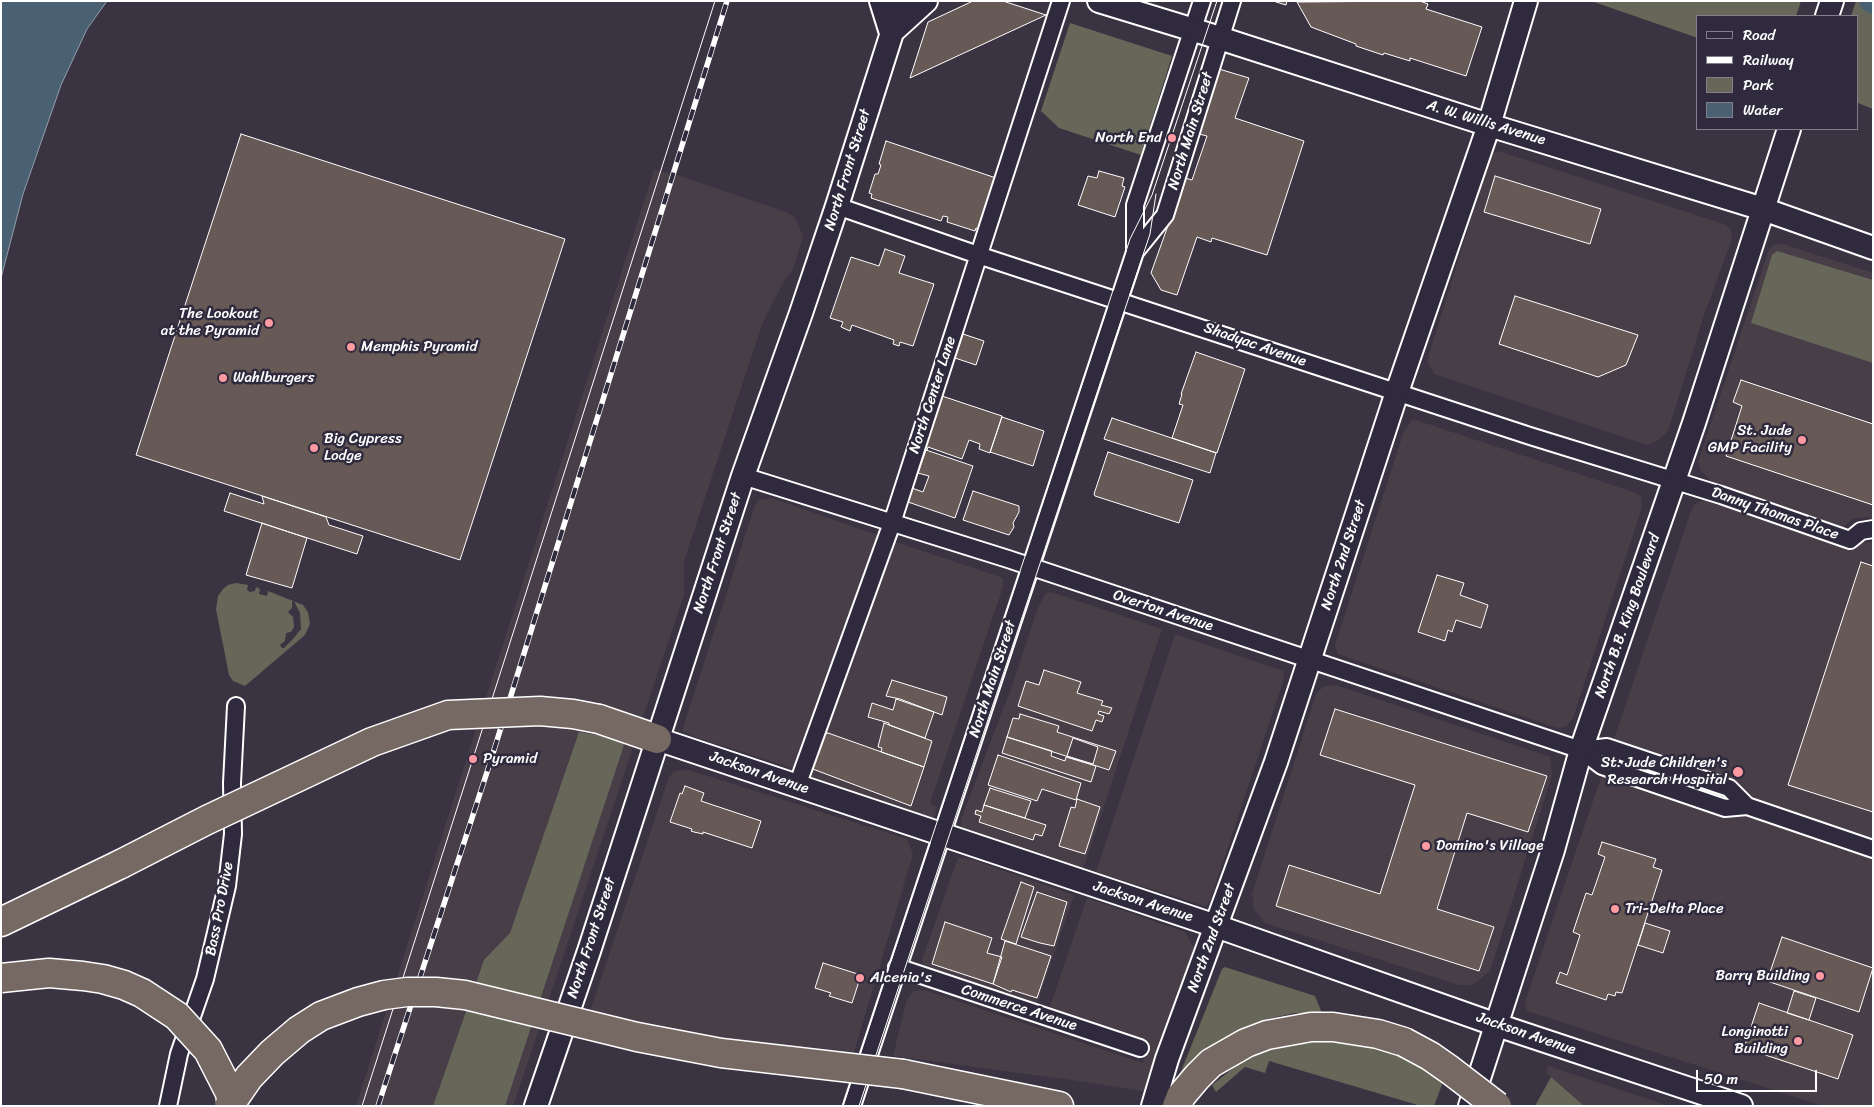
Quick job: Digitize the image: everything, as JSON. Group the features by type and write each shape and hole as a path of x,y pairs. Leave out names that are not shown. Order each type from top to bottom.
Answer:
{"highway":[{"path":"1,922 215,816 372,742 448,715 540,711 573,714 599,719 658,739"},
{"path":"1,978 49,973 83,976 124,985 142,993 177,1016 208,1050 230,1093 231,1106"},
{"path":"231,1106 249,1077 272,1053 299,1030 321,1016 384,994 436,992 465,994 669,1044 721,1053 903,1074 1059,1106"},
{"path":"1177,1106 1181,1096 1211,1063 1246,1043 1267,1035 1311,1026 1333,1026 1378,1034 1404,1042 1444,1065 1497,1106"}],"street":[{"path":"881,1 891,33 926,1"},
{"name":"North Front Street","path":"536,1106 589,951 743,476 802,314 902,1"},
{"name":"North Center Lane","path":"798,786 892,523 1061,1"},
{"name":"A. W. Willis Avenue","path":"1099,1 1489,125 1763,209 1873,248"},
{"name":"North Main Street","path":"852,1106 997,663 1135,252 1135,205 1202,1"},
{"name":"North Main Street","path":"1135,252 1165,215 1232,1"},
{"name":"North 2nd Street","path":"1153,1106 1167,1059 1256,820 1397,392 1489,125 1526,1"},
{"path":"1827,15 1832,1"},
{"name":"North B.B. King Boulevard","path":"1470,1106 1553,850 1581,750 1675,481 1789,130"},
{"name":"Shadyac Avenue","path":"837,206 978,255 1675,481"},
{"name":"Overton Avenue","path":"743,476 1030,567 1581,750 1607,747 1729,788 1747,806 1873,850"},
{"name":"Danny Thomas Place","path":"1675,481 1850,540 1861,531 1873,529"},
{"name":"Bass Pro Drive","path":"168,1106 179,1054 205,979 227,886 233,834 232,783 236,706"},
{"name":"Jackson Avenue","path":"658,739 1216,926 1497,1025 1741,1106"},
{"name":"Commerce Avenue","path":"897,967 1140,1048"}],"shaded area":[{"path":"1498,151 1724,224 1731,229 1732,239 1704,315 1668,431 1657,441 1647,445 1434,374 1427,361 1491,154"},
{"path":"654,170 677,175 786,212 794,217 803,237 793,269 784,281 763,322 684,561 684,595 513,1106 356,1106"},
{"path":"1775,244 1783,244 1873,273 1873,519 1868,517 1853,519 1842,528 1714,484 1701,471 1698,462 1769,249"},
{"name":"St. Jude Children's Research Hospital","path":"1413,419 1636,493 1641,497 1642,507 1573,718 1567,726 1557,728 1338,654 1335,645 1404,431"},
{"path":"772,498 877,535 799,770 695,737 682,731 755,505 759,500"},
{"name":"St. Jude Children's Research Hospital","path":"1704,500 1715,501 1838,543 1873,542 1873,1106 1823,1106 1527,1011 1525,1002 1691,511 1695,504"},
{"path":"890,540 1003,578 1003,587 930,803 937,807 935,816 927,820 907,814 910,810 807,776"},
{"path":"1051,592 1162,629 1083,870 976,836 961,827 961,819 1012,686 1037,610 1046,593"},
{"path":"1175,634 1283,671 1284,679 1210,901 1206,906 1096,872"},
{"path":"1336,685 1550,757 1552,775 1490,971 1472,985 1459,985 1265,923 1254,909 1252,894 1316,694 1324,686"},
{"path":"689,770 907,839 913,854 852,1059 780,1051 589,1014 669,777 674,771"},
{"path":"958,858 970,859 1074,895 1036,1007 924,969 922,960"},
{"path":"1087,898 1185,932 1194,948 1148,1092 893,1056 906,1002 913,991 925,990 1143,1063 1148,1042 1049,1009"},
{"path":"1548,1066 1669,1106 1584,1106 1546,1073"}],"green space":[{"path":"1591,1 1801,1 1796,15 1696,15 1696,37"},
{"path":"1856,1 1873,1 1873,109 1859,103 1859,15 1851,15"},
{"path":"1070,23 1172,56 1141,155 1059,128 1041,111"},
{"path":"1777,251 1873,280 1873,363 1751,323 1772,255"},
{"path":"236,583 248,585 247,590 250,592 255,591 256,587 260,589 259,594 267,596 268,591 294,601 292,602 292,608 288,612 293,617 294,627 291,632 286,633 285,641 280,645 282,648 301,629 300,613 294,602 303,605 308,612 310,624 305,635 245,686 233,681 229,675 216,609 218,596 228,585"},
{"path":"579,732 615,738 624,745 505,1106 433,1106 484,960 510,933"},
{"path":"1225,967 1315,996 1322,1013 1295,1013 1267,1019 1231,1034 1203,1055 1189,1070 1180,1074 1222,969"},
{"path":"1324,1041 1354,1043 1395,1053 1413,1063 1443,1082 1434,1106 1421,1106 1269,1061 1265,1073 1245,1067 1216,1092 1212,1085 1237,1065 1262,1052 1290,1045"},
{"path":"1551,1077 1584,1106 1535,1106"}],"water":[{"path":"1,1 107,1 87,29 61,85 23,194 1,278"}],"building":[{"path":"973,1 1003,1 1046,15 910,78 928,22"},
{"path":"1273,1 1287,1 1286,5"},
{"path":"1420,1 1428,4 1426,9 1482,27 1466,76 1410,58 1410,61 1384,53 1383,55 1311,27 1297,2"},
{"path":"1219,69 1249,78 1235,118 1304,141 1267,255 1212,238 1211,242 1197,237 1177,295 1161,290 1151,273 1185,178 1192,180 1207,136 1199,134"},
{"name":"Memphis Pyramid","path":"241,134 565,239 460,560 136,455"},
{"path":"886,141 996,178 979,230 976,228 975,231 947,222 948,217 943,216 941,221 871,198 872,194 869,193 875,174 878,174 881,165 879,164"},
{"path":"1099,171 1124,178 1122,186 1125,187 1115,217 1078,205 1088,176 1097,178"},
{"path":"1495,176 1601,209 1590,244 1484,212"},
{"path":"885,249 905,256 899,273 934,284 913,346 900,342 899,346 893,344 894,340 852,325 850,331 841,327 843,322 830,318 851,257 879,266"},
{"path":"1515,296 1638,335 1626,365 1598,377 1499,344"},
{"path":"963,334 984,341 976,365 955,358"},
{"path":"1196,352 1245,369 1217,453 1172,438 1183,405 1179,404 1181,394"},
{"name":"St. Jude GMP Facility","path":"1741,380 1873,424 1873,505 1726,456 1742,406 1733,402"},
{"path":"939,395 1002,416 990,453 979,449 980,444 969,440 962,459 928,447 927,450 922,448"},
{"path":"1002,417 1044,431 1033,466 990,452"},
{"path":"1112,418 1216,453 1210,473 1104,439"},
{"path":"926,450 973,466 955,518 905,501 909,487 923,492 929,476 918,473"},
{"path":"1108,452 1193,480 1179,523 1095,496 1094,494"},
{"path":"973,491 1019,506 1019,512 1013,523 1014,527 1009,535 963,520"},
{"path":"230,493 264,504 262,496 326,517 329,525 363,536 357,554 224,511"},
{"path":"262,523 307,538 292,588 246,575"},
{"path":"1861,562 1873,566 1873,812 1788,785"},
{"path":"1437,575 1464,583 1460,595 1488,605 1481,628 1456,620 1452,632 1448,630 1445,641 1418,632"},
{"path":"1044,670 1081,682 1077,693 1103,701 1101,705 1112,708 1109,714 1099,711 1098,714 1104,716 1102,722 1096,720 1092,731 1018,706 1026,681 1039,685"},
{"path":"892,680 947,697 942,715 900,699 886,696"},
{"path":"896,699 934,712 925,738 889,725 889,723 868,717 872,703 893,710"},
{"name":"Domino's Village","path":"1335,709 1547,776 1528,832 1467,813 1437,909 1494,927 1479,971 1276,906 1289,865 1380,894 1415,785 1320,755"},
{"path":"1020,714 1059,726 1057,732 1116,751 1109,770 1007,737 1013,718 1019,719","holes":["1073,738 1098,747 1093,764 1067,756"]},
{"path":"884,723 932,741 924,767 881,752 882,748 878,747"},
{"path":"828,733 924,767 911,806 810,768 824,734"},
{"path":"1007,737 1052,751 1051,756 1065,761 1066,757 1096,766 1091,782 1002,753"},
{"path":"998,755 1081,783 1076,800 1042,789 1037,801 988,785"},
{"path":"685,786 704,793 701,801 761,821 752,848 703,832 703,834 694,832 691,831 692,829 670,822 680,793 682,794"},
{"path":"990,788 1031,801 1025,818 984,805"},
{"path":"1077,799 1100,807 1085,854 1059,846 1071,807 1075,808"},
{"path":"984,805 1046,825 1042,836 1035,834 1033,840 979,822 981,816 975,814 976,810 982,812"},
{"name":"Tri-Delta Place","path":"1602,842 1656,859 1653,867 1662,870 1622,993 1616,992 1615,996 1608,994 1606,1000 1556,983 1560,972 1567,975 1580,935 1573,932 1586,893 1592,895 1605,857 1598,854"},
{"path":"1021,882 1034,887 1016,944 1001,939"},
{"path":"1037,892 1067,902 1054,946 1021,937"},
{"path":"945,922 992,938 987,953 1002,957 993,984 932,964"},
{"path":"1645,923 1670,931 1663,953 1638,945"},
{"name":"Barry Building","path":"1782,937 1873,968 1859,1012 1767,981"},
{"path":"1005,941 1051,956 1037,998 1012,990 1011,992 993,984"},
{"path":"823,963 861,975 852,1003 829,996 831,993 815,988"},
{"path":"1794,991 1816,998 1809,1020 1787,1013"},
{"name":"Longinotti Building","path":"1759,1003 1853,1035 1838,1079 1744,1048"}],"waterway":[{"path":"1869,3 1873,5"}],"tram line":[{"path":"362,1106 715,1"},
{"path":"843,1106 1130,239 1152,195 1217,1"},
{"path":"859,1106 1150,234 1156,194"}],"railway":[{"path":"378,1106 489,766 727,1"}],"place":[{"name":"North End","path":"1172,138"},
{"name":"The Lookout at the Pyramid","path":"269,323"},
{"name":"Memphis Pyramid","path":"351,347"},
{"name":"Wahlburgers","path":"223,378"},
{"name":"St. Jude GMP Facility","path":"1802,440"},
{"name":"Big Cypress Lodge","path":"314,448"},
{"name":"Pyramid","path":"473,759"},
{"name":"St. Jude Children's Research Hospital","path":"1738,772"},
{"name":"Domino's Village","path":"1426,846"},
{"name":"Tri-Delta Place","path":"1615,909"},
{"name":"Barry Building","path":"1820,976"},
{"name":"Alcenia's","path":"860,978"},
{"name":"Longinotti Building","path":"1798,1041"}]}
